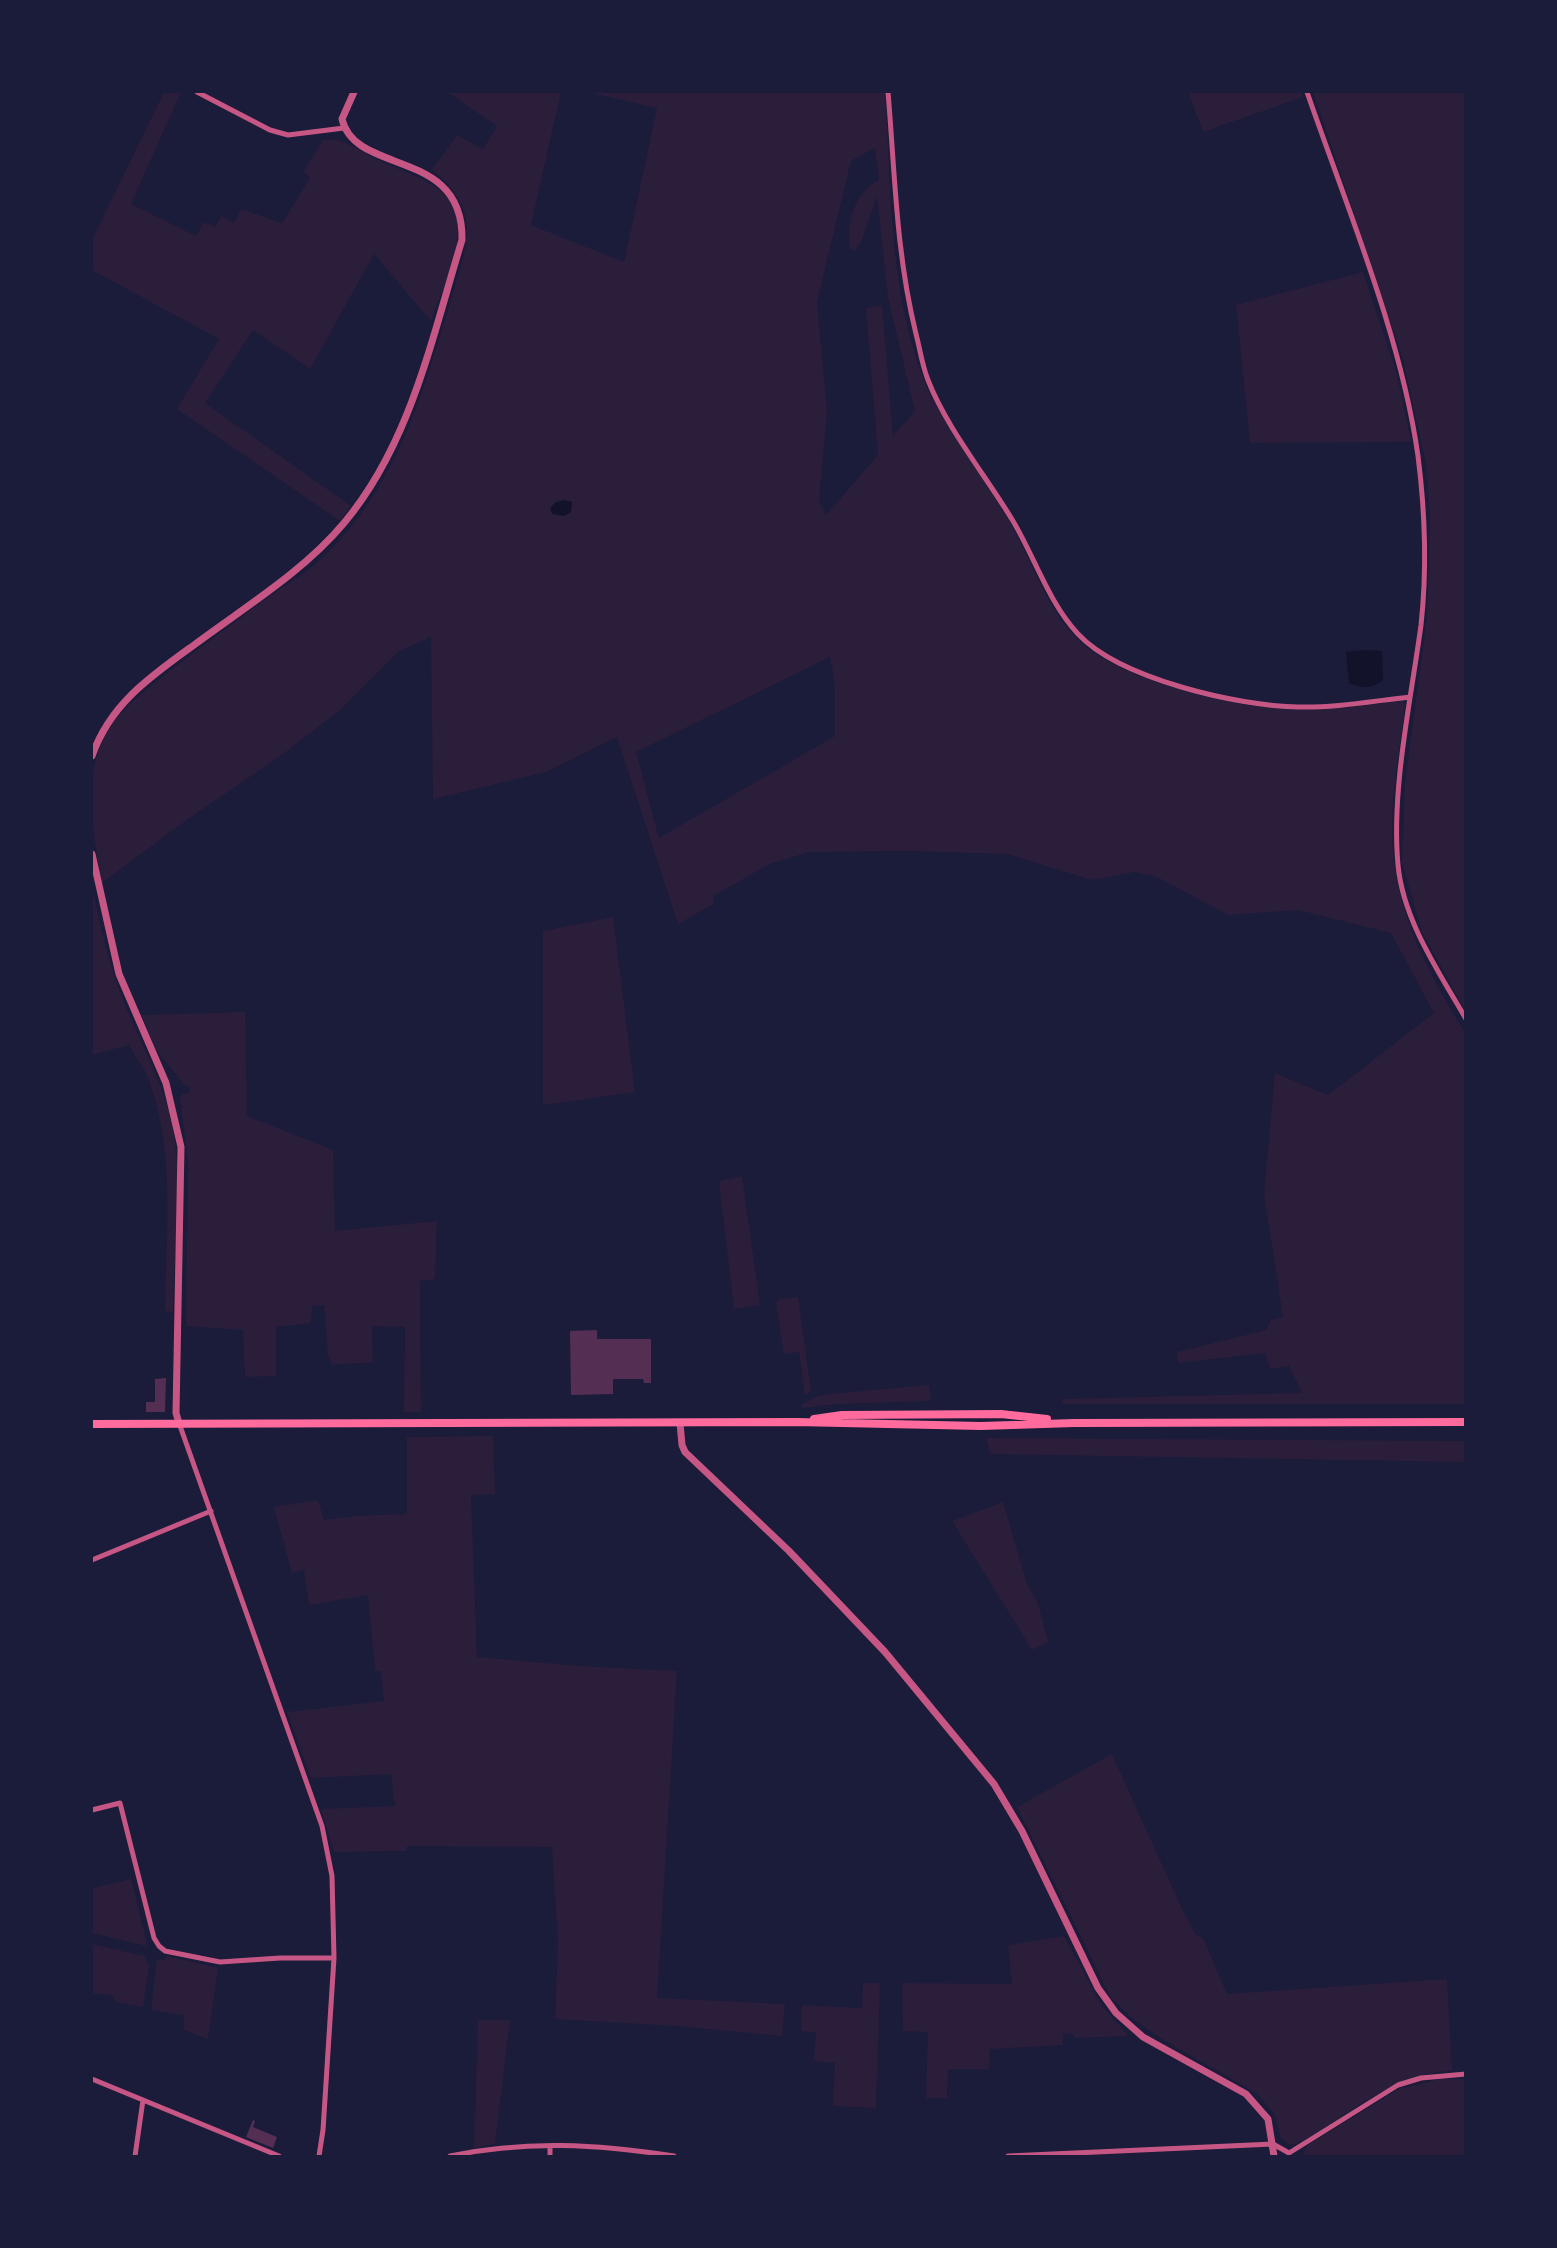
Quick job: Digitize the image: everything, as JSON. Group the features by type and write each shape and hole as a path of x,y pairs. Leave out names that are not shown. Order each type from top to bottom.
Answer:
{"main road":[{"path":"92,1424 796,1422 969,1425 1466,1422"}],"street":[{"path":"197,92 270,130 288,135 344,128"},
{"path":"92,756 106,724 134,690 294,571 325,544 365,495 398,439 459,250 462,223 456,203 445,188 428,177 358,143 344,128 342,119 344,110 354,92"},
{"path":"888,92 902,272 927,378 939,403 1027,546 1060,611 1074,630 1092,647 1122,666 1190,688 1264,705 1299,707 1410,697"},
{"path":"1307,92 1402,375 1418,456 1424,572 1421,623 1397,813 1398,867 1418,932 1466,1019"},
{"path":"92,854 120,974 166,1083 181,1147 176,1413 322,1826 332,1876 334,1958 319,2157"},
{"path":"680,1423 685,1452 789,1551 885,1652 994,1784 1022,1831 1098,1988 1116,2013 1143,2037 1246,2094 1268,2119 1274,2157"},
{"path":"92,1560 211,1511"},
{"path":"92,1810 120,1803 151,1930 159,1946 165,1951 220,1962 334,1958"},
{"path":"1008,2157 1273,2144 1289,2153 1398,2085 1421,2078 1466,2074"},
{"path":"92,2079 279,2157"},
{"path":"135,2157 143,2100"},
{"path":"450,2157 506,2145 621,2148 674,2157"},
{"path":"550,2146 550,2157"}],"shaded area":[{"path":"164,92 181,92 131,204 196,236 204,222 215,227 221,216 234,223 241,209 282,223 310,178 304,171 323,140 329,139 351,145 429,183 444,194 453,208 458,223 458,240 449,275 431,321 374,254 310,369 253,330 205,403 351,506 340,521 177,409 219,339 92,270 92,240"},
{"path":"447,92 561,92 531,225 624,262 657,108 588,92 885,92 894,244 906,320 916,356 933,401 1008,519 1051,604 1069,630 1088,648 1113,664 1176,689 1210,698 1299,710 1402,701 1405,704 1392,814 1396,876 1418,946 1465,1033 1465,1404 1063,1404 1062,1399 1302,1393 1289,1366 1270,1369 1265,1353 1178,1363 1177,1352 1266,1330 1271,1320 1283,1317 1264,1194 1275,1073 1328,1095 1434,1013 1391,933 1298,910 1228,915 1157,877 1135,872 1092,880 1007,854 909,851 809,852 770,864 713,896 714,904 678,924 617,737 546,772 433,799 431,637 399,651 339,711 279,757 188,819 102,883 93,830 92,794 96,758 106,732 126,708 157,681 321,559 347,532 369,503 403,440 416,408 465,248 467,232 465,216 459,201 449,186 432,170 457,135 483,149 497,126","holes":["875,148 879,180 864,192 854,209 851,218 850,248 854,251 861,242 877,197 888,297 915,411 893,436 882,305 866,308 878,455 826,515 819,501 827,411 817,302 851,161","830,657 835,683 835,736 659,838 636,752"]},
{"path":"1188,92 1301,92 1303,97 1203,132"},
{"path":"1313,92 1465,92 1465,1010 1422,932 1402,863 1405,783 1427,619 1430,515 1426,464 1403,359"},
{"path":"1363,272 1397,374 1411,442 1250,443 1236,305"},
{"path":"565,500 572,502 571,512 564,516 552,514 550,508 556,502"},
{"path":"1382,651 1383,680 1367,687 1349,683 1346,652"},
{"path":"92,887 117,984 164,1095 173,1129 178,1196 173,1312 165,1311 166,1169 159,1113 151,1086 129,1045 92,1055"},
{"path":"613,917 635,1092 543,1105 543,931"},
{"path":"245,1012 247,1116 333,1150 335,1231 437,1221 435,1279 420,1281 421,1412 404,1412 405,1327 372,1326 373,1363 332,1364 328,1355 324,1305 312,1306 311,1323 276,1327 276,1376 245,1377 243,1330 186,1326 188,1159 180,1099 182,1094 189,1093 191,1087 184,1085 155,1048 142,1015"},
{"path":"742,1176 760,1305 734,1309 719,1181"},
{"path":"798,1297 811,1391 805,1395 799,1352 784,1354 776,1303 779,1299"},
{"path":"929,1385 931,1401 836,1404 803,1408 801,1405 817,1396 829,1394"},
{"path":"493,1436 495,1494 471,1495 477,1657 579,1666 677,1671 657,1998 785,2004 782,2036 676,2026 555,2019 558,1942 552,1847 407,1846 406,1851 334,1852 321,1809 395,1806 391,1774 311,1778 287,1712 384,1701 381,1671 375,1671 368,1595 309,1605 304,1570 292,1573 274,1507 318,1500 324,1520 354,1516 407,1514 407,1437"},
{"path":"986,1438 1465,1441 1465,1462 990,1454"},
{"path":"1003,1502 1027,1584 1038,1603 1048,1642 1032,1650 952,1521"},
{"path":"1112,1754 1184,1913 1196,1935 1203,1938 1227,1994 1447,1979 1452,2071 1412,2078 1393,2086 1305,2140 1290,2145 1281,2139 1274,2113 1256,2093 1162,2039 1134,2020 1111,1998 1017,1807"},
{"path":"131,1879 146,1946 92,1933 92,1888"},
{"path":"1064,1936 1102,2006 1129,2036 1074,2038 1073,2033 1063,2034 1063,2045 990,2049 989,2069 948,2069 947,2098 926,2098 928,2032 903,2031 902,1983 1012,1984 1008,1945"},
{"path":"92,1944 144,1956 149,1965 143,2007 116,2002 113,1996 92,1993"},
{"path":"167,1956 218,1968 208,2039 184,2030 184,2015 151,2010 157,1959 164,1960"},
{"path":"863,1983 880,1983 876,2108 833,2106 835,2063 814,2061 816,2033 801,2031 802,2005 862,2008"},
{"path":"478,2020 510,2020 495,2144 474,2148"},
{"path":"1440,2079 1465,2079 1465,2156 1302,2156 1308,2145 1399,2089"}],"building":[{"path":"597,1330 597,1339 651,1339 651,1383 644,1383 643,1379 613,1379 613,1394 571,1395 570,1331"},
{"path":"166,1378 165,1412 146,1412 146,1402 155,1402 155,1379"},
{"path":"253,2120 255,2121 253,2127 277,2137 273,2148 246,2137"}]}
